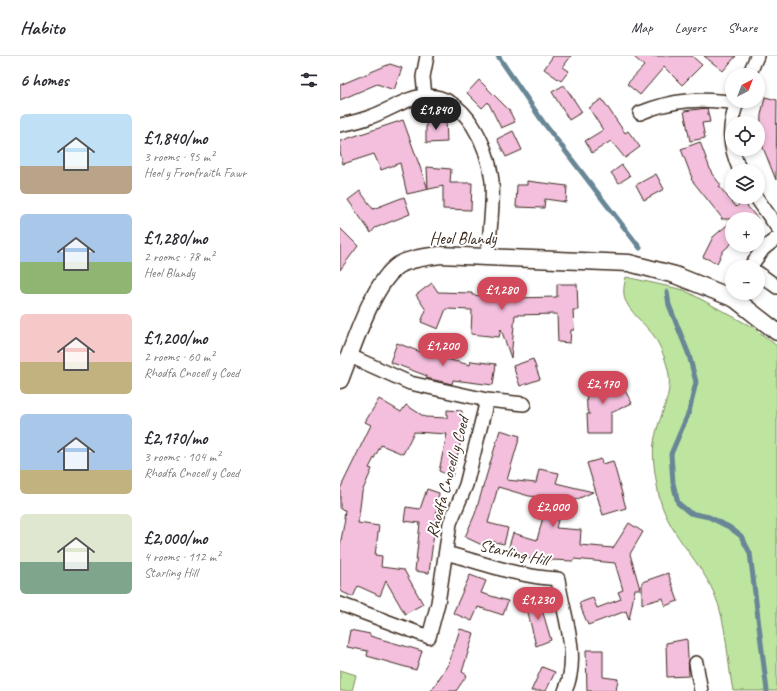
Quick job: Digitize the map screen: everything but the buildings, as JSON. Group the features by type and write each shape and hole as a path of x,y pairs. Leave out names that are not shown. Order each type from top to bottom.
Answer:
{"street":[{"path":"425,96 423,77 428,56"},
{"path":"752,68 758,56"},
{"path":"340,125 369,117 410,100 425,96 444,100 459,110 473,126 489,164 492,182 488,257"},
{"path":"640,113 658,106 679,101 707,99 725,101"},
{"path":"735,108 732,116 730,134 733,154 737,164"},
{"path":"761,204 777,227"},
{"path":"755,260 763,249 777,238"},
{"name":"Heol Blandy","path":"340,380 375,294 386,277 399,265 417,258 440,255 629,263 675,275 725,292"},
{"path":"765,278 777,287"},
{"name":"Heol Blandy","path":"741,300 777,332"},
{"name":"Rhodfa Cnocell y Coed","path":"340,604 429,637 438,603 450,523 466,485 487,400 410,383 350,356"},
{"path":"487,400 524,404"},
{"name":"Starling Hill","path":"446,553 536,578 558,579 572,652 572,669 565,691"},
{"path":"696,663 701,691"}],"green space":[{"path":"626,277 684,290 754,328 777,346 777,691 733,691 722,616 714,593 667,519 658,491 653,450 657,429 669,391 669,375 657,340 632,311 625,300 624,290"},
{"path":"340,670 356,675 352,691 340,691"}],"waterway":[{"path":"498,56 543,122 640,248"},
{"path":"667,292 669,305 689,355 696,382 689,412 671,454 673,483 678,503 690,513 709,517 729,527 741,536 750,553 767,691"}]}
